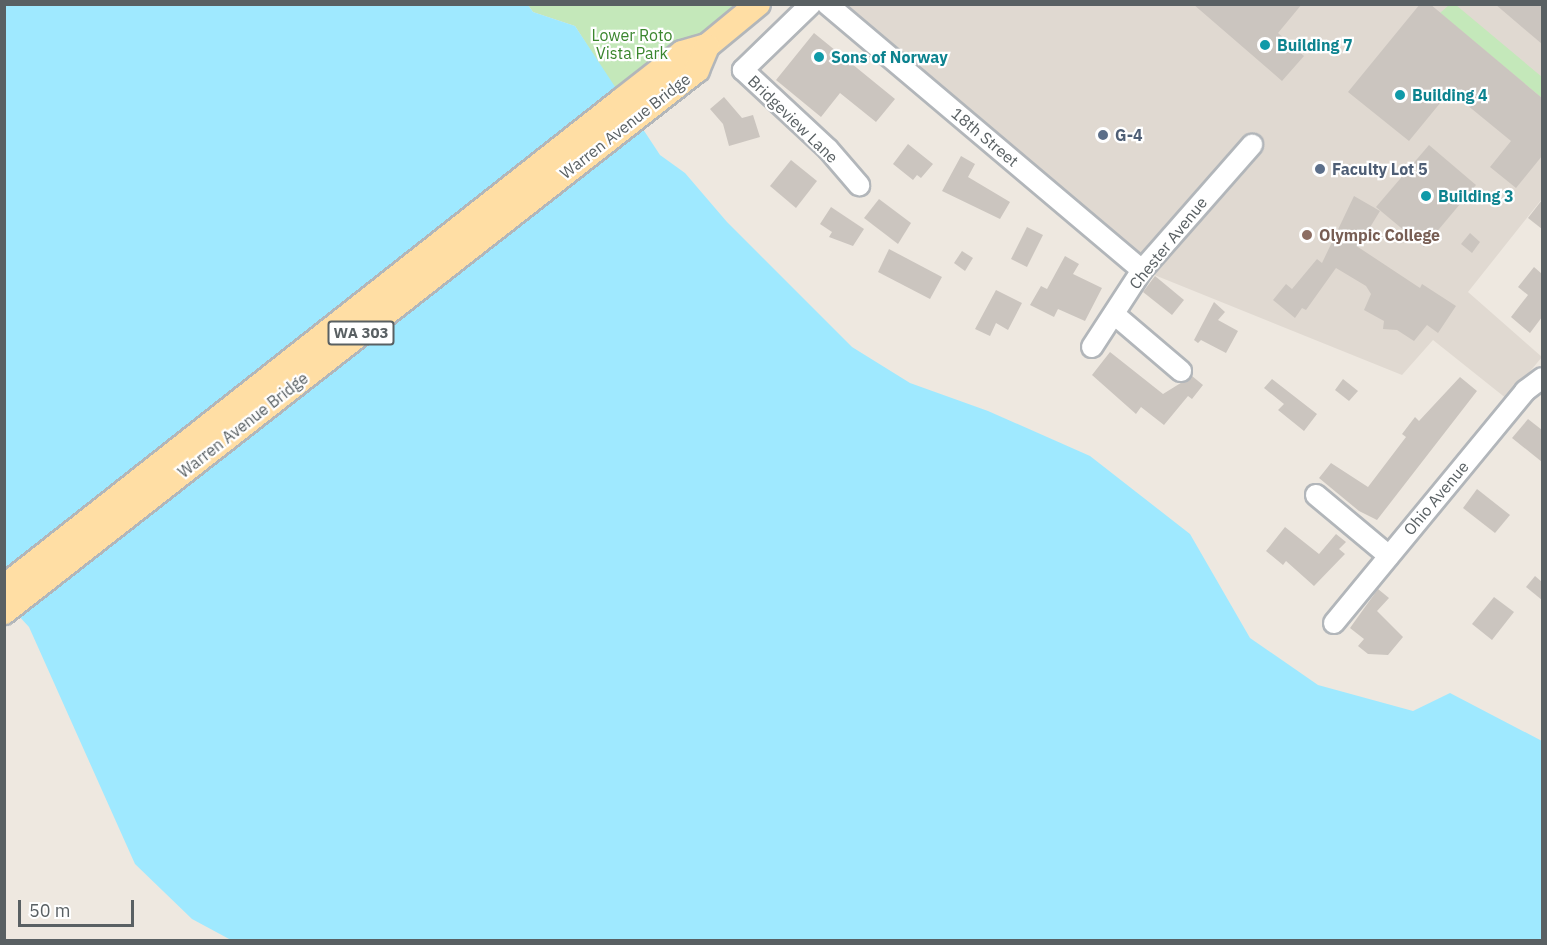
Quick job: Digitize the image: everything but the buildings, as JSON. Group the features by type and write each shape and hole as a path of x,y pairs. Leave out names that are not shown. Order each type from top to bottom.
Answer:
{"main road":[{"name":"WA 303","path":"707,46 758,4"},
{"name":"Warren Avenue Bridge","path":"4,587 682,53 707,46"},
{"name":"Warren Avenue Bridge","path":"4,612 696,70 707,46"}],"street":[{"name":"Bridgeview Lane","path":"811,4 742,70 828,148 859,185"},
{"name":"18th Street","path":"826,4 1142,270"},
{"name":"Chester Avenue","path":"1092,347 1142,270 1252,145"},
{"path":"1114,314 1181,371"},
{"name":"Ohio Avenue","path":"1334,623 1525,391 1542,381"},
{"path":"1316,495 1389,556"}],"shaded area":[{"name":"Olympic College","path":"827,5 1542,5 1542,199 1468,292 1542,357 1507,399 1433,340 1402,375 1142,270"}],"green space":[{"name":"Lower Roto Vista Park","path":"528,5 758,5 622,100 575,26 533,12"},
{"path":"1449,5 1456,5 1542,77 1542,98 1440,13"}],"water":[{"path":"5,5 528,5 533,12 575,26 660,155 685,173 727,222 852,347 910,383 988,411 1090,456 1190,534 1250,638 1318,685 1413,711 1450,693 1542,741 1542,940 231,940 192,919 135,864 29,627 5,601"}],"place":[{"name":"Building 7","path":"1265,45"},
{"name":"Sons of Norway","path":"819,57"},
{"name":"Building 4","path":"1400,95"},
{"name":"G-4","path":"1103,135"},
{"name":"Faculty Lot 5","path":"1320,169"},
{"name":"Building 3","path":"1426,196"},
{"name":"Olympic College","path":"1307,235"}]}
